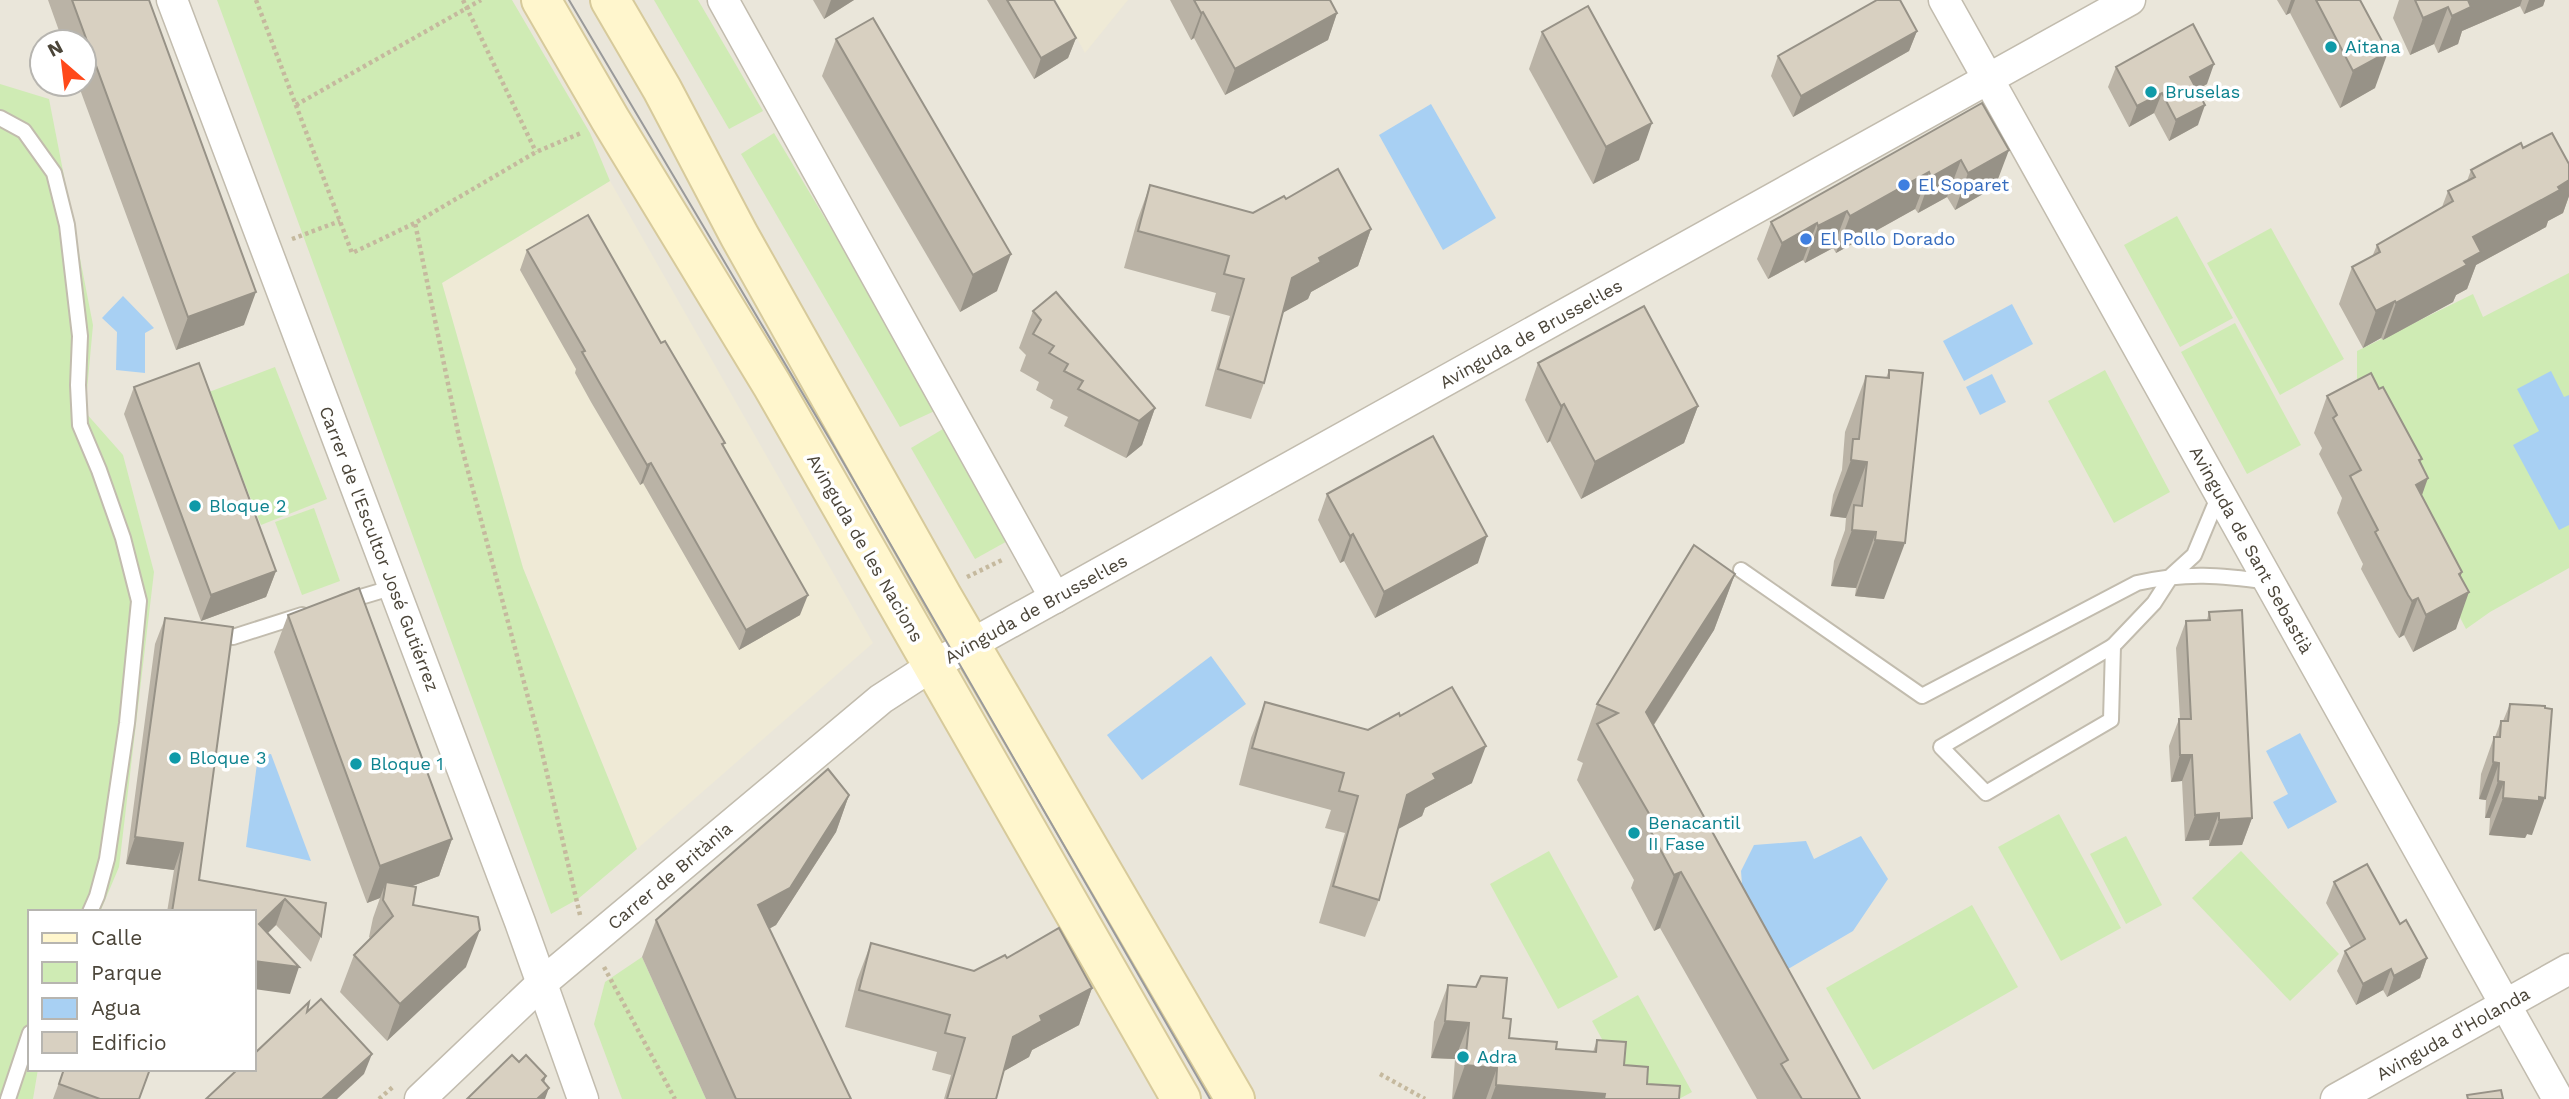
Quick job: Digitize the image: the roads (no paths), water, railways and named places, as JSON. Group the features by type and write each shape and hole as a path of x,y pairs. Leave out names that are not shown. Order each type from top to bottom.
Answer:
{"main road":[{"name":"Avinguda de les Nacions","path":"541,0 765,374 1181,1099"},
{"path":"610,0 662,89 738,235 970,645 1235,1099"}],"street":[{"name":"Carrer de l'Escultor José Gutiérrez","path":"172,0 394,587 583,1099"},
{"path":"723,0 1055,598"},
{"name":"Avinguda de Sant Sebastià","path":"1944,0 2558,1099"},
{"name":"Avinguda de Brussel·les","path":"932,666 2130,0"},
{"name":"Carrer de Britània","path":"420,1099 542,983 881,699 932,666"},
{"name":"Avinguda d'Holanda","path":"2336,1099 2569,969"}],"lane":[{"path":"0,118 24,131 54,173 67,225 80,336 80,425 123,538 139,601 127,723 107,859 91,910"},
{"path":"2113,646 2111,720 1986,793 1941,747 2113,646 2154,603 2172,575 2194,555 2219,494"},
{"path":"1741,570 1922,696 2137,583 2172,575 2217,575 2269,582"},
{"path":"233,637 394,587"},
{"path":"8,1099 28,1039"}],"water":[{"path":"1431,104 1496,218 1443,250 1379,135"},
{"path":"123,296 154,328 145,333 145,373 116,370 117,332 102,318"},
{"path":"2012,304 2033,344 1964,381 1943,341"},
{"path":"2551,371 2564,397 2569,395 2569,525 2559,530 2513,445 2539,431 2517,389"},
{"path":"1992,374 2006,402 1980,415 1966,387"},
{"path":"1211,656 1246,704 1142,780 1107,735"},
{"path":"2300,733 2337,802 2288,829 2273,802 2288,794 2266,751"},
{"path":"271,754 311,861 246,847 258,756"},
{"path":"1861,836 1888,879 1853,931 1783,972 1743,898 1741,871 1754,845 1806,841 1814,859"}],"tram line":[{"path":"569,0 835,448 1210,1099"}],"place":[{"name":"Aitana","path":"2331,47"},
{"name":"Bruselas","path":"2151,92"},
{"name":"El Soparet","path":"1904,185"},
{"name":"El Pollo Dorado","path":"1806,239"},
{"name":"Bloque 2","path":"195,506"},
{"name":"Bloque 3","path":"175,758"},
{"name":"Bloque 1","path":"356,764"},
{"name":"Benacantil II Fase","path":"1634,833"},
{"name":"Adra","path":"1463,1057"}]}
